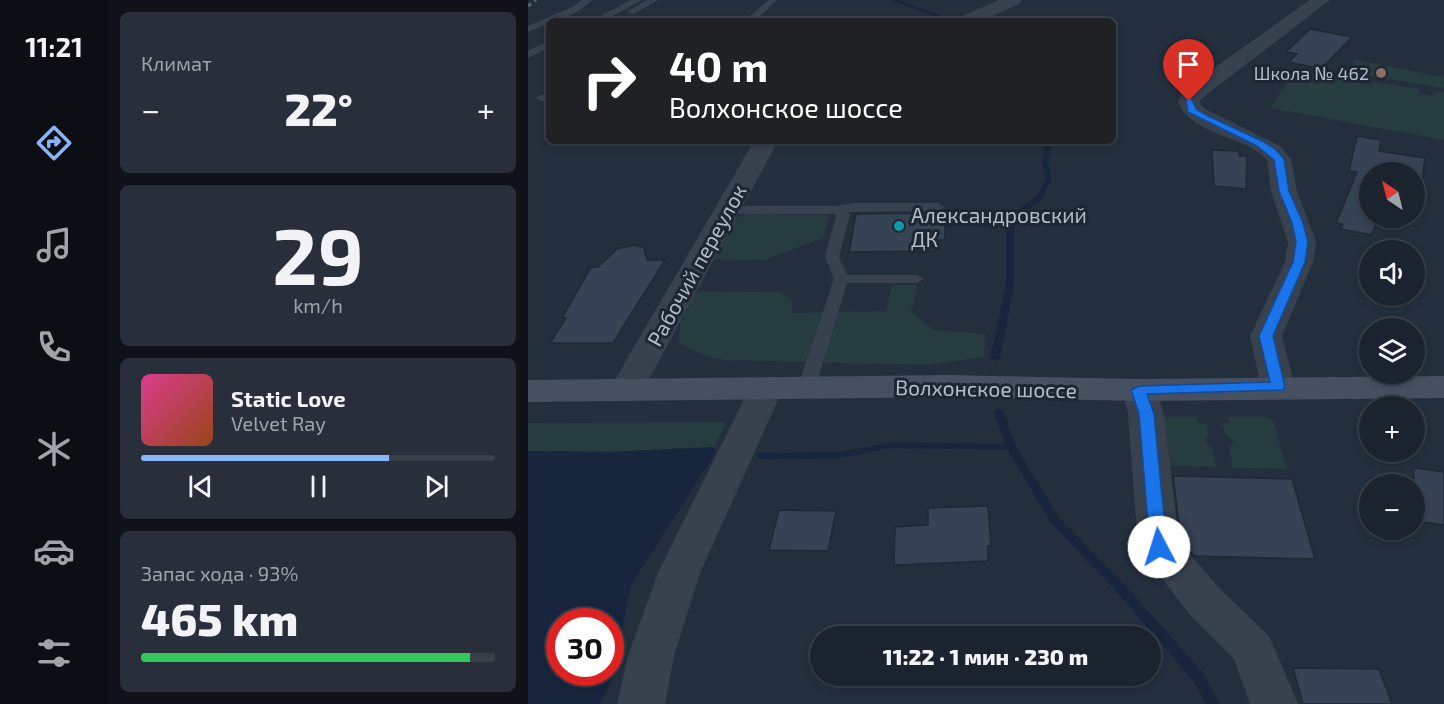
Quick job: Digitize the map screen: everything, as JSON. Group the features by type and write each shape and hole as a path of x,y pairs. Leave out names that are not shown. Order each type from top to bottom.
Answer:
{"main road":[{"name":"Волхонское шоссе","path":"528,391 948,387 1139,390 1444,387"}],"street":[{"path":"973,18 1013,0"},
{"path":"1278,387 1266,336 1299,262 1302,242 1284,191 1279,159 1272,151 1260,144 1192,110 1189,101 1198,90 1321,0"},
{"name":"Рабочий переулок","path":"626,390 764,144"},
{"path":"641,704 651,656 679,573 766,389"},
{"path":"1139,390 1146,414 1159,547 1206,603 1252,649 1274,704"}],"lane":[{"path":"554,18 575,9 588,0"},
{"path":"602,18 638,0"},
{"path":"623,18 654,0"},
{"path":"753,18 773,0"},
{"path":"528,29 546,21"},
{"path":"528,55 546,46"},
{"path":"528,62 546,55"},
{"path":"727,210 938,207"},
{"path":"806,389 841,279 832,257 843,215 837,210"},
{"path":"841,279 917,279"}],"green space":[{"path":"1356,60 1444,77 1444,88 1360,75 1350,67"},
{"path":"1297,70 1420,89 1419,93 1434,96 1436,91 1444,92 1444,140 1270,108"},
{"path":"747,214 830,215 823,238 764,260 712,259 734,218"},
{"path":"892,285 917,285 911,312 934,330 985,334 984,356 924,365 723,360 705,356 679,343 680,323 696,291 779,292 791,300 793,313 886,311"},
{"path":"1161,417 1197,417 1200,424 1206,424 1208,433 1204,441 1212,449 1216,467 1164,466"},
{"path":"1228,417 1267,417 1273,420 1287,469 1233,468 1229,449 1233,441 1225,433 1222,424 1230,423"},
{"path":"726,422 714,447 610,452 528,451 528,423"}],"water":[{"path":"714,447 716,452 631,585 624,620 624,608 546,608 546,686 609,686 600,704 528,704 528,451 610,452"}],"building":[{"path":"1310,29 1352,37 1321,69 1289,62 1297,54 1286,52"},
{"path":"1357,136 1381,140 1379,151 1425,158 1424,162 1359,162 1359,228 1374,228 1371,235 1341,229 1343,224 1336,223 1357,172 1349,171"},
{"path":"1212,150 1239,151 1239,156 1247,156 1246,189 1214,186"},
{"name":"Александровский ДК","path":"945,210 945,240 934,240 933,251 849,252 856,214 938,213"},
{"path":"634,245 644,248 647,260 665,260 613,343 550,343 566,318 562,318 591,267 598,267 617,249"},
{"path":"1414,468 1444,472 1444,525 1425,522 1425,474 1414,474"},
{"path":"1173,476 1292,479 1315,559 1194,556 1181,541"},
{"path":"988,506 991,546 988,546 988,561 894,565 895,527 928,525 928,508"},
{"path":"779,510 836,511 828,551 769,550"},
{"path":"1293,668 1379,669 1392,704 1303,704"}],"waterway":[{"path":"893,0 944,18"},
{"path":"995,358 1010,285 1012,218 1039,197 1049,179 1045,162 1048,144"},
{"path":"999,412 1011,447"},
{"path":"762,456 841,455 891,445 1011,447"},
{"path":"1011,447 1054,519 1123,591 1200,679 1212,704"}],"railway":[{"path":"528,6 536,0"}],"place":[{"name":"Школа № 462","path":"1381,73"},
{"name":"Александровский ДК","path":"899,226"}],"route":[{"path":"1159,547 1146,414 1139,390 1278,387 1266,336 1299,262 1302,242 1284,191 1279,159 1272,151 1260,144 1192,110 1189,101"}]}
